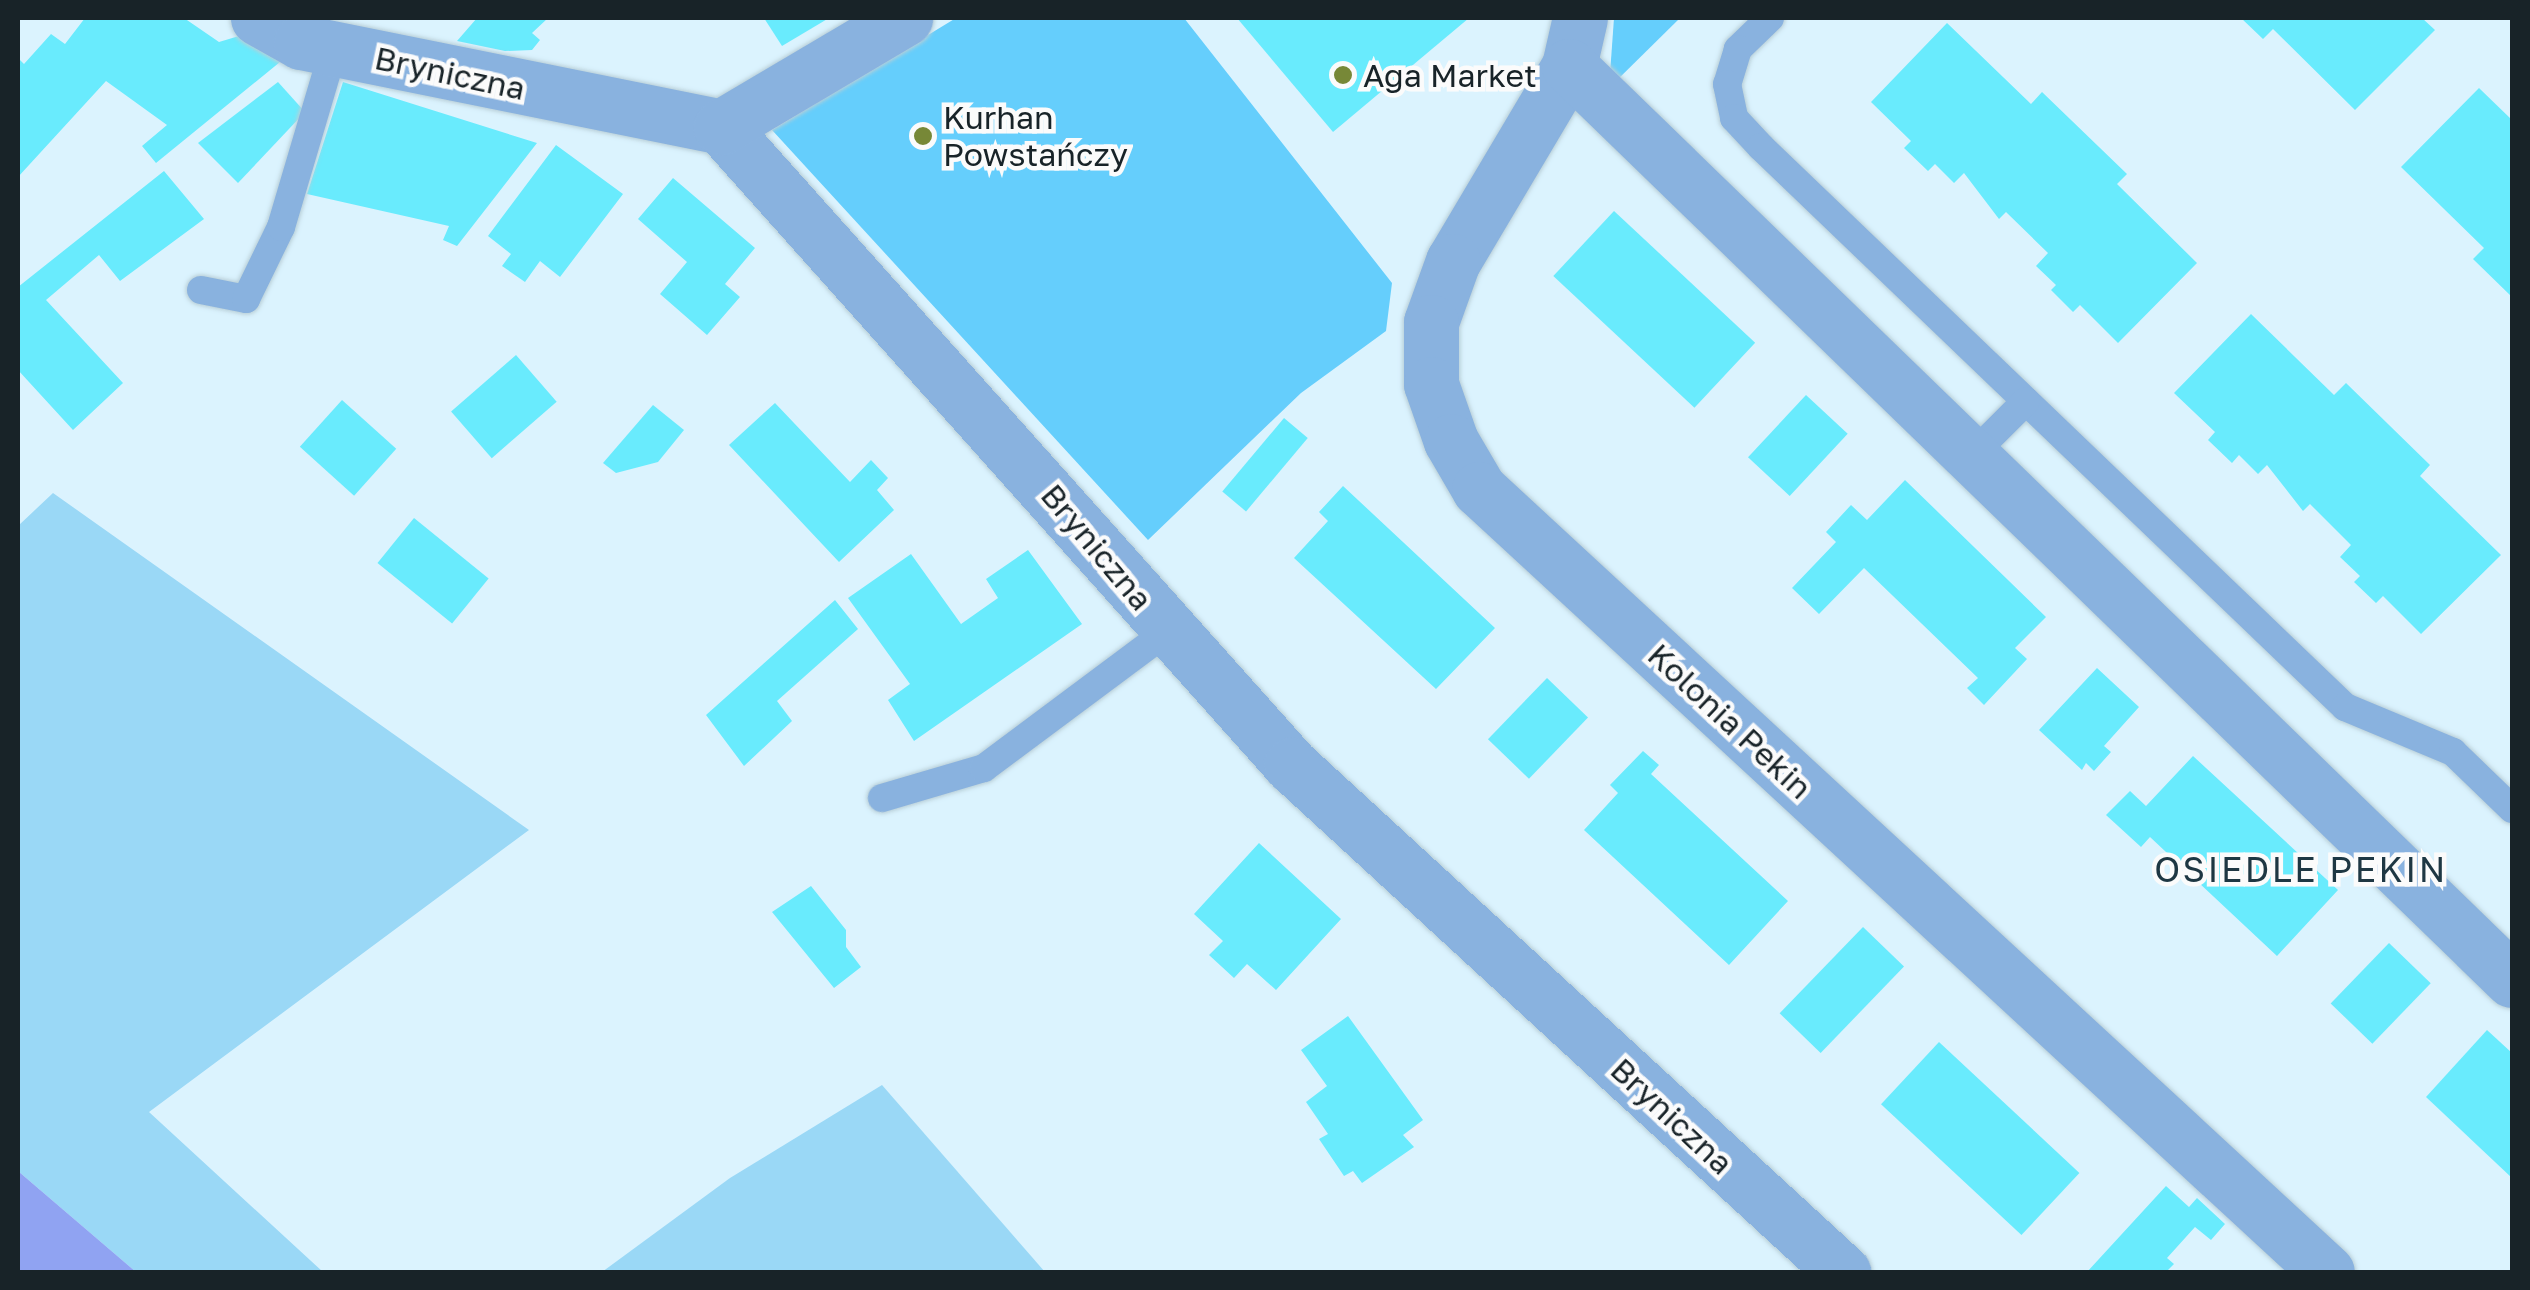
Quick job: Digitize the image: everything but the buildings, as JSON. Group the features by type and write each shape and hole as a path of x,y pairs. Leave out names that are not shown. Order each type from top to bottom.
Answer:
{"street":[{"name":"Bryniczna","path":"258,18 301,42 722,127 1088,531 1168,631 1291,766 1843,1272"},
{"path":"722,127 905,18"},
{"name":"Kolonia Pekin","path":"2326,1272 1479,490 1451,441 1431,384 1431,322 1453,261 1575,42 1972,455 2512,980"}],"lane":[{"path":"1770,18 1738,49 1726,84 1734,118 2345,707 2453,752 2512,809"},
{"path":"202,290 246,299 281,226 334,48"},
{"path":"1972,455 2026,402"},
{"path":"882,798 984,768 1168,631"}],"shaded area":[{"path":"956,18 1184,18 1392,283 1386,331 1301,393 1148,540 772,130"},
{"path":"1614,18 1680,18 1609,88"},
{"path":"53,493 529,830 149,1112 323,1272 136,1272 18,1171 18,526"},
{"path":"882,1085 1045,1272 602,1272 730,1178"},
{"path":"18,1171 136,1272 18,1272"}],"place":[{"name":"Aga Market","path":"1343,75"},
{"name":"Kurhan Powstańczy","path":"923,136"}],"district":[{"name":"OSIEDLE PEKIN","path":"2301,869"}]}
